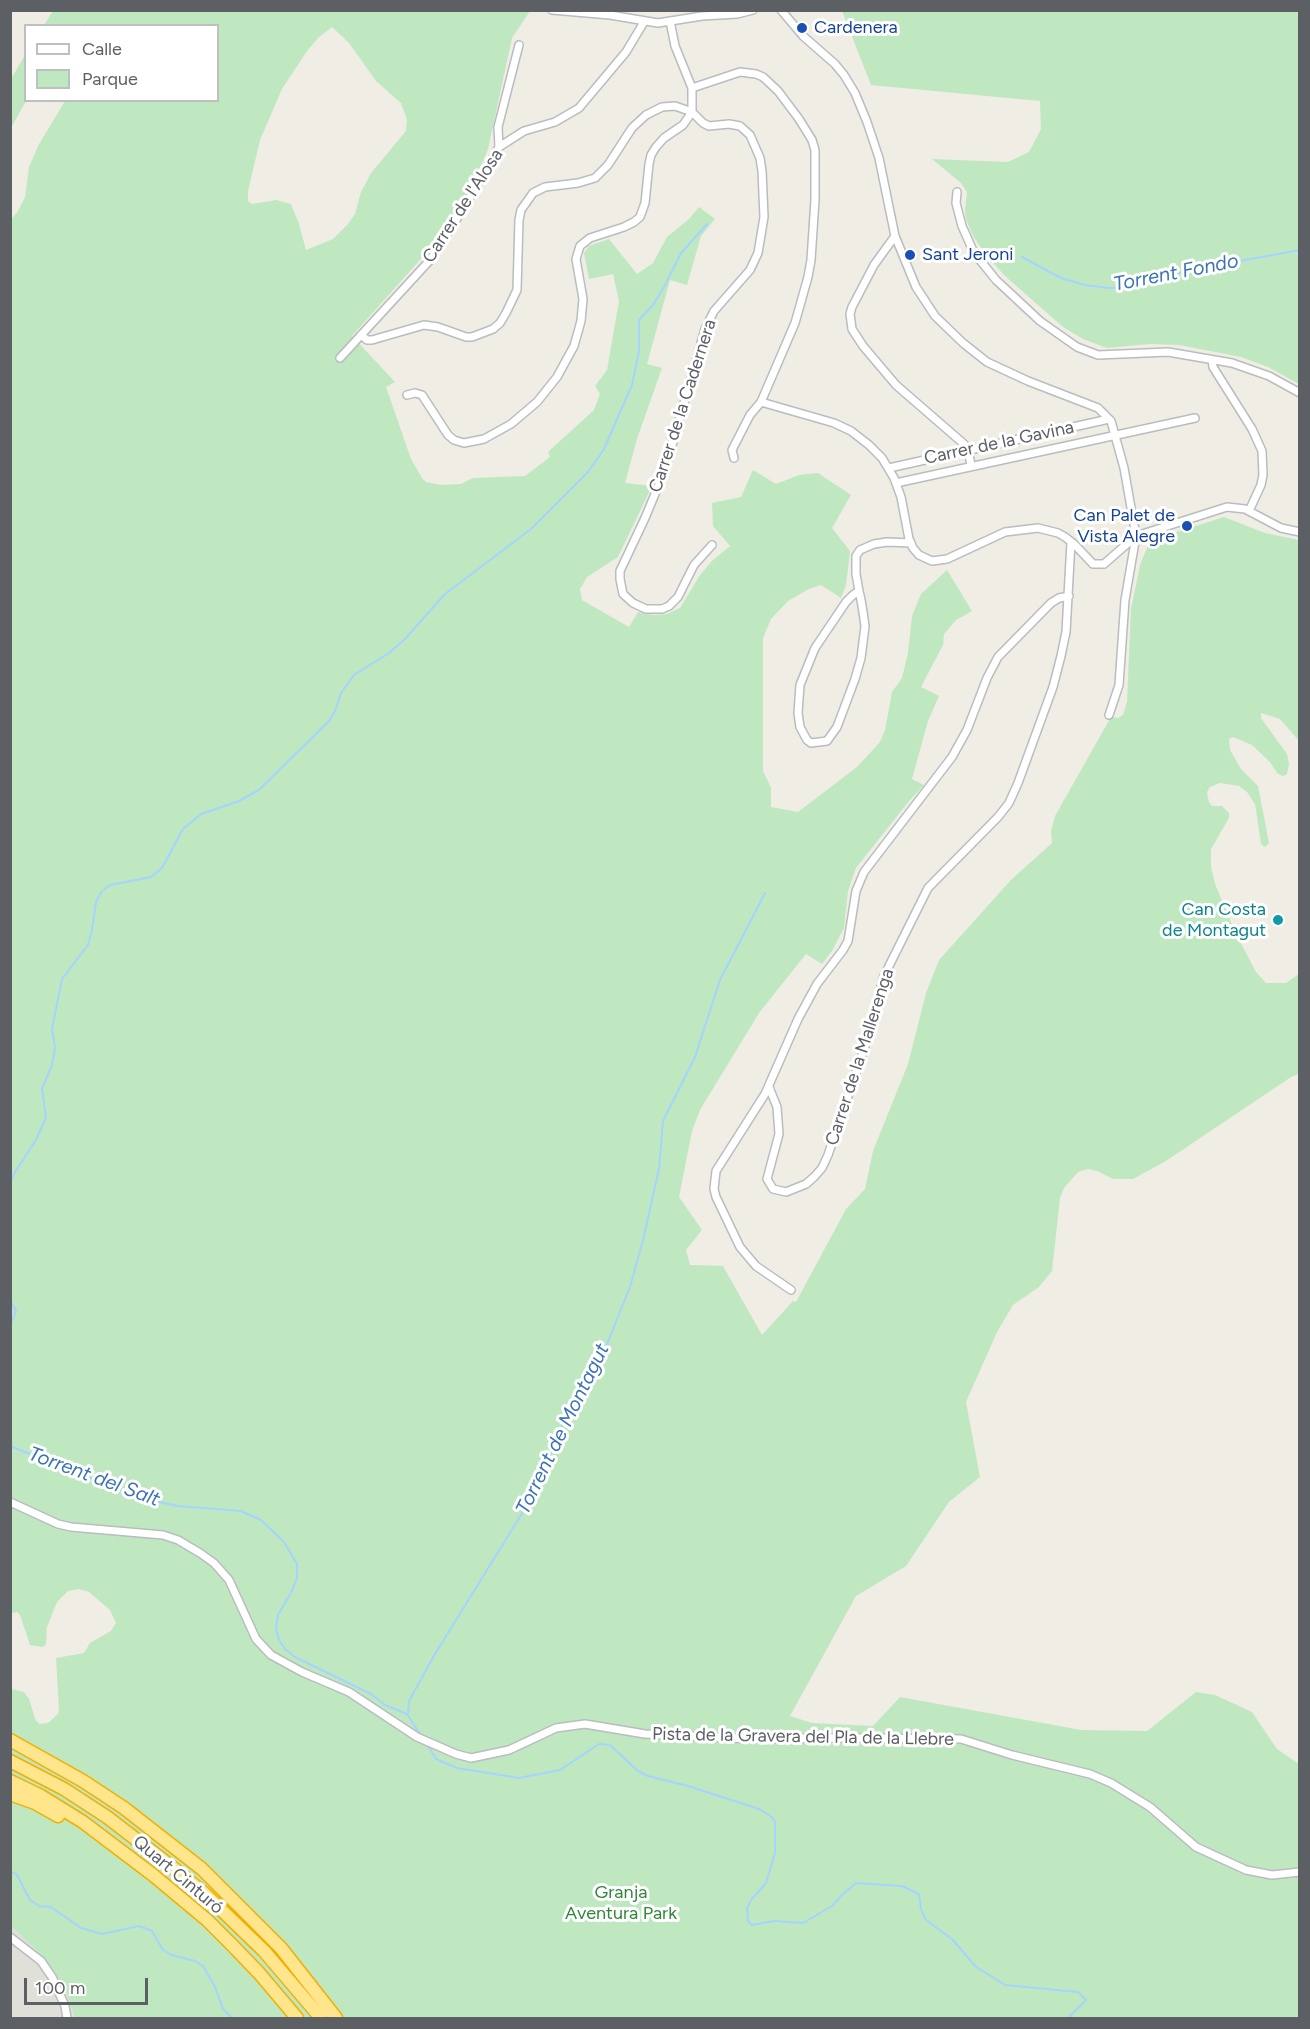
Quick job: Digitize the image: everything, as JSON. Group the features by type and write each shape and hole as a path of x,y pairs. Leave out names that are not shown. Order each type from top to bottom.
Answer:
{"highway":[{"path":"10,1740 124,1808 202,1869 281,1948 336,2019"},
{"name":"Quart Cinturó","path":"10,1761 64,1789 107,1817 197,1887 264,1951 321,2019"},
{"name":"Quart Cinturó","path":"10,1781 41,1796 83,1822 153,1875 207,1920 260,1973 297,2019"},
{"path":"10,1794 35,1803 87,1833 111,1843"}],"street":[{"path":"552,10 610,15 658,23 753,10"},
{"path":"781,10 802,36 835,64 855,93 879,158 896,236 916,286 927,305 947,329 975,354 997,368 1098,408 1110,419 1116,435 1136,537 1125,600 1119,685 1109,715"},
{"path":"407,395 415,393 422,395 448,435 464,444 484,439 525,414 537,402 567,361 579,333 583,299 576,259 580,246 590,238 624,227 640,217 645,203 648,164 651,155 664,138 683,125 692,112 692,88 675,46 670,21"},
{"name":"Carrer de l'Alosa","path":"340,358 430,259 464,209 500,147 524,131 555,122 579,108 626,52 644,22"},
{"path":"500,147 498,127 519,45"},
{"path":"692,88 740,72 764,77 799,119 815,150 812,260 808,277 795,323 761,402 750,415 732,450 734,458"},
{"name":"Carrer de la Cadernera","path":"361,335 372,340 424,326 438,327 466,337 483,334 493,329 506,313 517,290 521,210 525,201 538,189 595,178 608,165 632,128 646,115 668,106 692,112 709,126 729,124 740,126 750,135 760,158 764,198 762,238 750,270 714,311 705,328 665,470 620,571 623,594 633,603 646,609 662,609 669,606 678,597 694,564 712,546"},
{"path":"957,192 958,215 974,253 996,280 1040,321 1082,350 1098,355 1168,352 1232,363 1260,371 1299,393"},
{"path":"896,236 874,265 852,306 850,314 852,329 863,346 896,385 951,431 968,450 971,465"},
{"path":"1212,360 1252,429 1262,451 1261,485 1249,511"},
{"path":"761,402 834,423 851,431 869,445 889,468 896,483 910,543 919,555 926,559 939,561 947,559 991,538 1015,530 1038,528 1058,533 1071,542 1089,562 1098,565 1111,560 1136,537 1218,509 1236,507 1249,511 1281,528 1299,532"},
{"name":"Carrer de la Gavina","path":"896,483 1195,418"},
{"name":"Carrer de la Gavina","path":"889,468 1110,419"},
{"name":"Carrer de la Mallerenga","path":"769,1087 777,1107 779,1127 777,1147 767,1179 772,1189 786,1192 806,1184 822,1168 864,1049 884,976 928,888 1009,803 1053,687 1066,632 1071,542"},
{"path":"860,591 846,602 815,648 800,685 798,713 800,726 811,743 822,743 831,736 841,718 855,679 865,626 860,591 855,564 856,556 860,550 881,543 910,543"},
{"path":"791,1290 766,1274 747,1257 730,1228 714,1189 714,1180 722,1162 769,1087 798,1019 812,994 848,941 856,891 864,872 952,756 967,730 987,678 998,657 1051,603 1059,598 1069,597"},
{"name":"Pista de la Gravera del Pla de la Llebre","path":"10,1502 58,1524 163,1535 189,1546 214,1563 229,1580 256,1639 271,1655 302,1672 350,1692 417,1737 456,1754 471,1758 508,1750 556,1728 585,1724 645,1734 752,1739 961,1739 1011,1755 1090,1774 1111,1783 1150,1808 1196,1847 1246,1870 1272,1875 1299,1872"},
{"path":"10,1937 41,1961 52,1977 65,2006 67,2019"}],"shaded area":[{"path":"10,1925 38,1952 65,1987 75,2018 11,2018"}],"green space":[{"name":"Granja Aventura Park","path":"53,11 530,11 512,38 488,149 481,166 457,209 428,251 352,336 395,382 386,387 411,459 422,478 426,482 441,485 461,484 473,478 525,476 550,457 548,452 594,410 600,394 595,386 607,370 619,301 613,274 589,279 584,253 589,246 609,239 637,274 653,263 667,237 689,219 699,207 715,219 701,236 687,285 670,280 647,364 662,368 637,439 625,483 652,486 618,557 587,577 580,589 582,600 629,627 638,612 654,615 667,614 680,608 700,575 730,546 713,526 712,503 741,497 753,470 776,484 799,475 818,473 851,495 832,528 850,551 846,585 841,598 821,585 809,589 788,601 771,619 763,638 763,771 771,788 771,807 798,812 857,767 880,742 885,730 892,692 902,678 908,653 912,616 921,594 947,570 972,611 956,620 944,634 943,645 921,687 939,696 928,721 912,779 924,785 856,868 848,891 844,928 832,951 822,964 806,954 759,1013 700,1110 692,1131 679,1197 702,1230 686,1250 690,1265 723,1266 762,1335 793,1301 796,1302 846,1209 865,1189 873,1151 908,1064 926,993 939,960 1011,880 1052,843 1051,831 1055,816 1111,717 1118,718 1123,715 1127,702 1131,609 1140,565 1149,543 1224,517 1265,533 1299,540 1299,741 1280,719 1261,713 1261,718 1287,754 1289,764 1287,774 1283,776 1278,774 1270,762 1252,745 1233,737 1229,739 1230,750 1241,769 1258,786 1269,843 1265,847 1261,844 1255,804 1247,792 1239,786 1220,783 1210,787 1207,792 1212,806 1222,806 1229,813 1229,818 1211,849 1211,867 1215,884 1235,932 1256,972 1266,983 1286,983 1299,974 1299,1074 1291,1077 1166,1161 1133,1179 1113,1179 1088,1169 1078,1172 1064,1188 1060,1198 1052,1271 1039,1287 1013,1305 997,1332 966,1402 980,1477 949,1502 906,1566 856,1596 790,1716 812,1723 873,1726 900,1697 1081,1730 1147,1731 1196,1692 1215,1695 1252,1712 1277,1749 1299,1764 1299,2018 75,2018 65,1987 38,1952 10,1925 11,1689 24,1692 29,1699 36,1721 40,1724 48,1723 59,1711 56,1658 84,1653 90,1643 111,1631 116,1623 110,1610 89,1592 79,1589 68,1591 57,1602 47,1627 46,1644 43,1647 30,1645 20,1615 17,1612 11,1613 10,221 25,197 29,167 39,144 64,102 219,102 219,24 45,24","holes":["332,27 349,43 376,81 401,103 407,120 406,131 371,173 361,192 355,214 348,224 333,239 306,250 291,204 276,200 252,204 248,201 248,191 260,140 282,89 307,51"]},
{"path":"842,11 1299,11 1299,384 1268,367 1241,357 1179,345 1149,344 1107,348 1083,339 1063,327 1005,276 986,255 973,236 966,219 967,192 961,183 932,159 1008,162 1029,152 1041,129 1040,101 871,85"},
{"path":"24,57 25,102 11,128 11,79"}],"waterway":[{"path":"10,1182 36,1140 46,1118 42,1089 52,1065 55,1048 52,1029 62,979 88,945 96,902 102,891 110,885 151,877 162,868 183,829 201,814 239,801 259,790 329,721 341,693 354,675 389,653 405,639 445,594 531,529 588,472 604,449 632,385 639,351 639,320 653,305 681,253 707,224"},
{"name":"Torrent Fondo","path":"1022,257 1061,278 1085,285 1109,288 1126,287 1190,270 1300,250"},
{"name":"Torrent de Montagut","path":"408,1713 409,1701 435,1654 521,1515 547,1464 570,1406 599,1364 630,1287 643,1240 659,1169 663,1121 695,1057 720,980 765,893"},
{"path":"10,1300 16,1311 10,1326"},
{"name":"Torrent del Salt","path":"10,1446 140,1498 178,1506 241,1511 261,1520 284,1542 297,1564 297,1578 278,1615 276,1629 285,1649 295,1657 371,1694 385,1705 407,1714 422,1737"},
{"name":"Torrent del Salt","path":"427,1744 436,1759 457,1768 519,1778 560,1770 599,1744 610,1745 638,1771 648,1776 688,1786 759,1809 772,1817 775,1822 775,1853 766,1883 751,1900 747,1909 748,1921 752,1925 774,1921 803,1923 832,1906 856,1883 902,1886 919,1894 925,1919 953,1940 975,1966 1005,1985 1078,1992 1086,2000 1068,2018"},
{"path":"10,1871 17,1875 30,1900 39,1906 51,1907 81,1928 102,1934 139,1926 152,1931 163,1950 203,1966 215,1987 223,2009 232,2018"}],"place":[{"name":"Cardenera","path":"802,28"},
{"name":"Sant Jeroni","path":"910,255"},
{"name":"Can Palet de Vista Alegre","path":"1187,526"},
{"name":"Can Costa de Montagut","path":"1278,920"}]}
